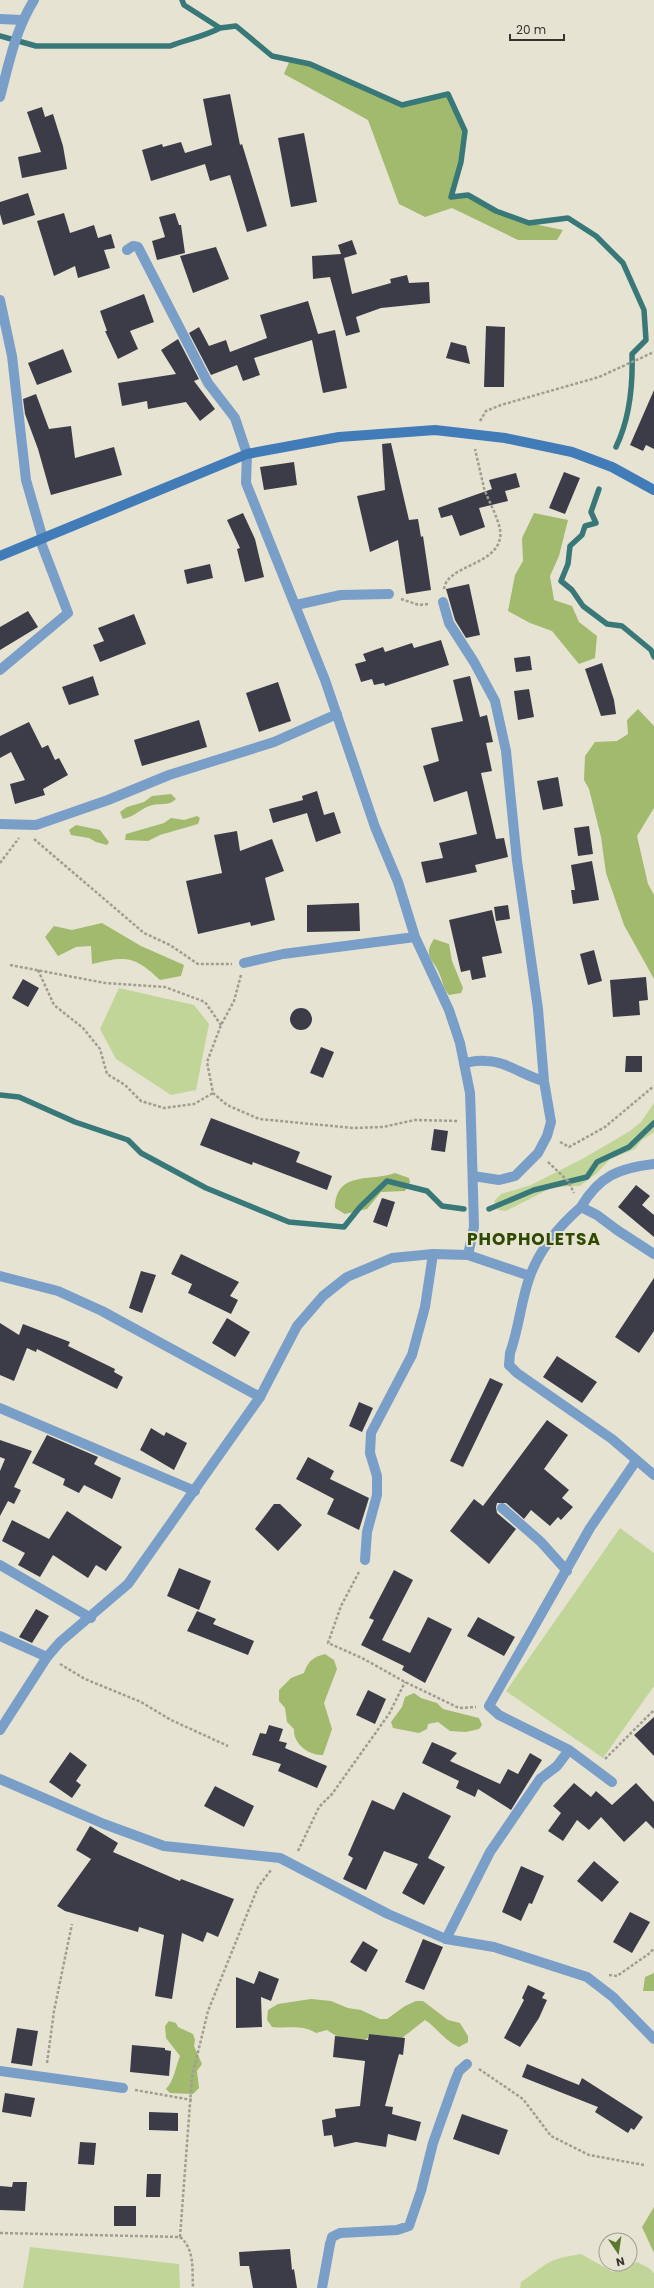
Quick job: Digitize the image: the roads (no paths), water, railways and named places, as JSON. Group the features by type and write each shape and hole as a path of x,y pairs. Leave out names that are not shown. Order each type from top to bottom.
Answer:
{"main road":[{"path":"0,556 247,454 339,437 435,430 505,438 572,452 612,467 654,490"}],"street":[{"path":"0,97 10,56 22,20 34,0"},
{"path":"0,19 22,20"},
{"path":"127,250 134,246 138,246 208,383 235,418 247,454 246,483 296,605 337,714 375,827 398,882 415,937 449,1010 464,1063 470,1093 474,1227 468,1255"},
{"path":"0,300 12,356 26,480 42,539 68,613 0,670"},
{"path":"296,605 341,595 389,594"},
{"path":"443,602 450,623 474,662 495,701 506,751 517,861 538,1009 544,1081 551,1122 547,1136 538,1153 515,1176 500,1180 473,1176"},
{"path":"1,822 36,825 108,800 169,775 274,742 337,714"},
{"path":"244,963 283,954 415,937"},
{"path":"464,1063 487,1060 514,1069 531,1078 544,1081"},
{"path":"654,1164 636,1166 605,1178 591,1190 581,1207 563,1222 548,1243 530,1276 510,1353 509,1365 517,1373 612,1439 654,1475"},
{"path":"581,1207 597,1215 654,1254"},
{"path":"0,1730 47,1657 60,1642 91,1618 128,1584 260,1397 297,1326 323,1296 347,1277 392,1258 433,1254 468,1255 530,1276"},
{"path":"365,1560 367,1532 377,1495 377,1476 370,1453 371,1433 412,1355 425,1307 433,1254"},
{"path":"0,1276 58,1291 102,1311 260,1397"},
{"path":"0,1408 195,1490"},
{"path":"612,1782 569,1750 499,1715 489,1706 567,1571 590,1528 636,1461"},
{"path":"502,1508 541,1542 567,1571"},
{"path":"0,1565 91,1618"},
{"path":"0,1636 47,1657"},
{"path":"446,1938 472,1883 490,1852 540,1779 557,1766 569,1750"},
{"path":"0,1779 104,1824 164,1846 280,1858 388,1914 446,1938 494,1947 587,1977 613,1997 654,2039"},
{"path":"322,2288 332,2237 340,2233 397,2230 408,2226 422,2192 433,2143 454,2080 459,2071 467,2064"},
{"path":"0,2071 123,2088"}],"waterway":[{"path":"182,0 184,5 220,28 236,26 272,56 310,64 402,105 448,94 465,131 461,162 451,197 468,195 496,211 529,223 568,218 596,236 623,263 644,310 646,340 632,354 630,402 625,425 616,447"},
{"path":"0,36 36,46 170,46 208,34 220,28"},
{"path":"599,489 591,512 596,523 585,526 582,535 570,546 568,564 561,581 572,590 583,606 607,624 622,626 651,650 654,657"},
{"path":"0,1095 19,1097 75,1122 128,1140 141,1153 206,1188 289,1222 344,1227 360,1207 387,1181 427,1191 442,1206 464,1209"},
{"path":"489,1209 534,1190 587,1177 597,1162 629,1147 654,1123"}],"district":[{"name":"PHOPHOLETSA","path":"534,1239"}]}
